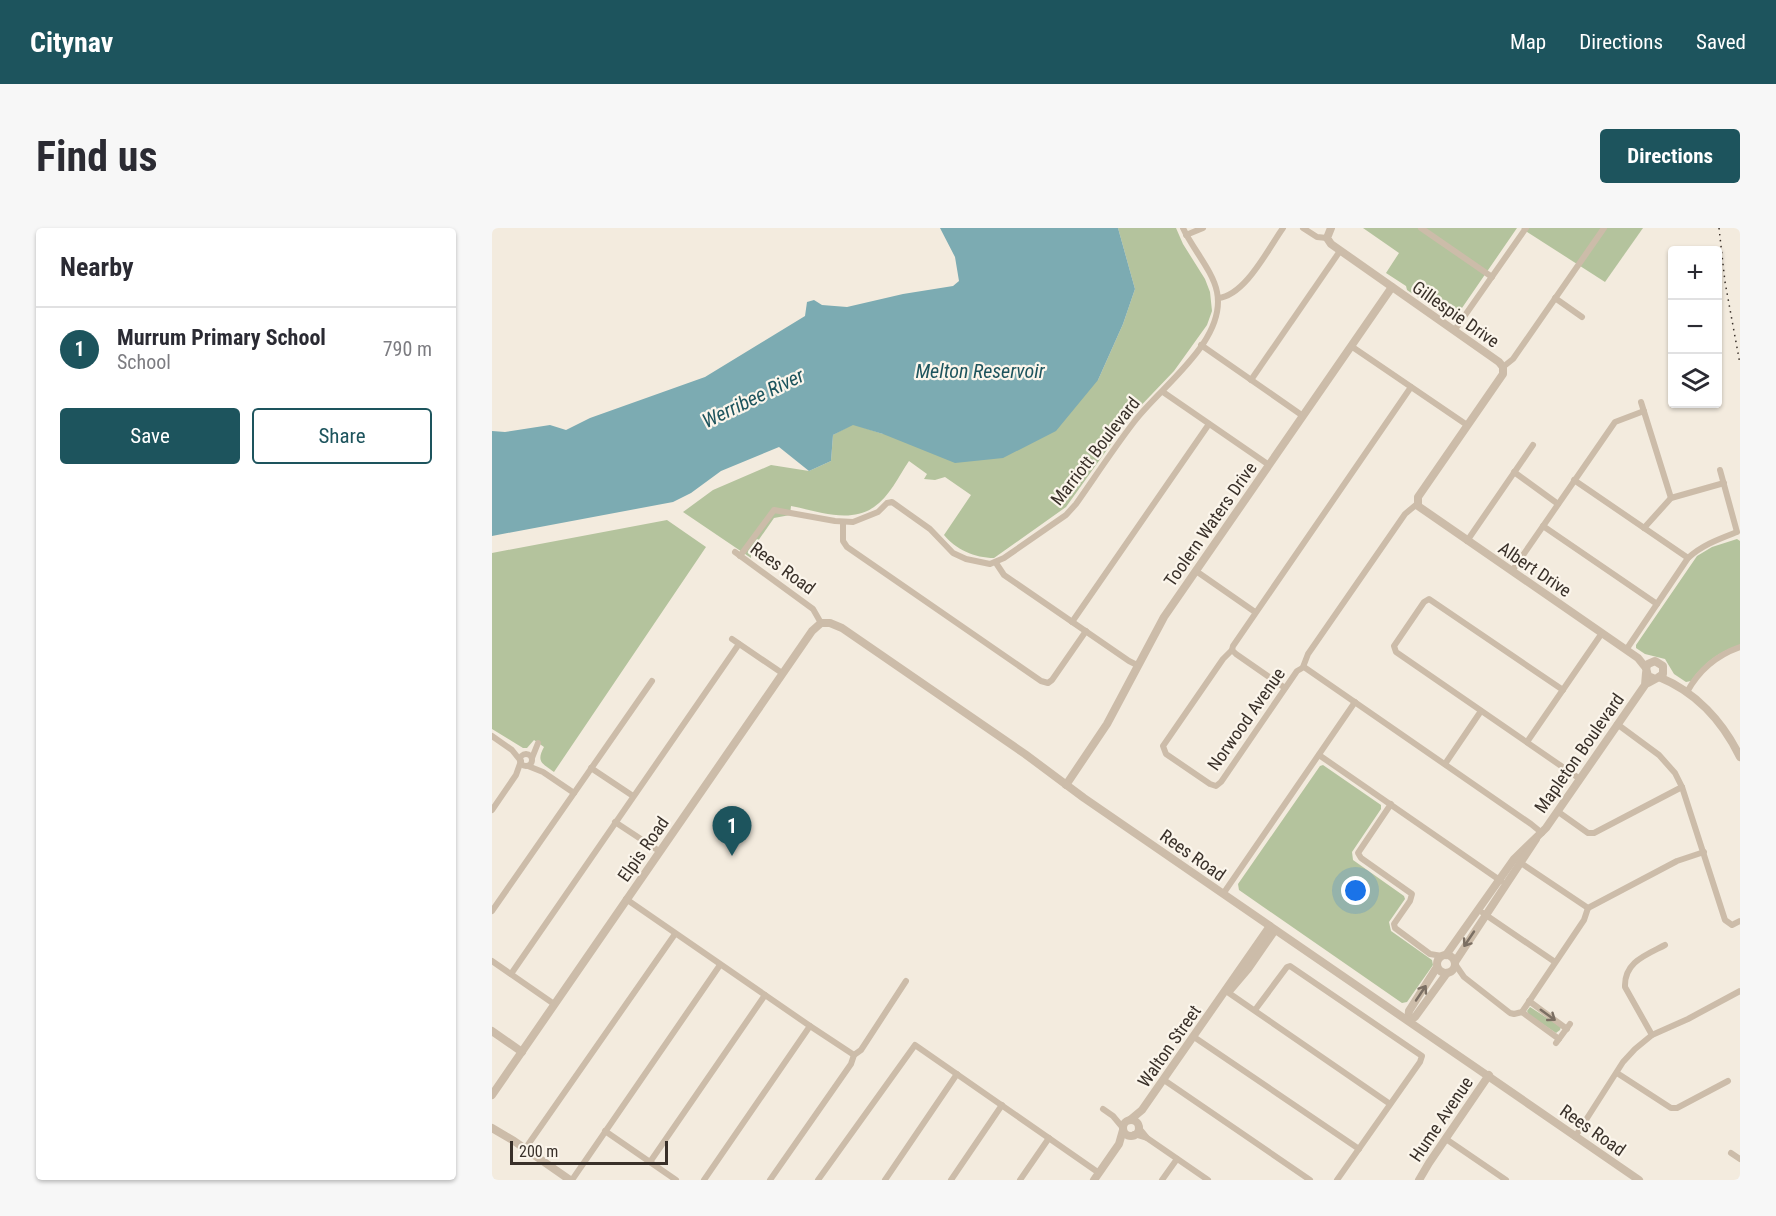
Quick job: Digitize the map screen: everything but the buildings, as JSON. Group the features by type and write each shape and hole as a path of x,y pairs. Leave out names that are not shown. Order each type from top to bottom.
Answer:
{"street":[{"path":"1203,228 1184,231 1213,281 1218,298 1229,296 1243,284 1283,228"},
{"path":"1303,228 1317,237 1327,238 1331,228"},
{"path":"1421,228 1492,277"},
{"path":"1454,331 1526,228"},
{"path":"1503,367 1512,360 1604,228"},
{"name":"Gillespie Drive","path":"1327,238 1340,251 1503,367 1503,374 1418,497 1417,504"},
{"path":"1251,380 1340,251"},
{"name":"Toolern Waters Drive","path":"1066,785 1107,725 1164,617 1392,287"},
{"name":"Marriott Boulevard","path":"996,563 1074,508 1136,419 1180,374 1201,345 1215,323 1218,298"},
{"path":"1555,298 1582,317"},
{"path":"1201,345 1303,416"},
{"path":"1351,346 1467,425"},
{"path":"1285,688 1233,650 1235,641 1411,387"},
{"path":"1163,392 1269,465"},
{"path":"1641,402 1671,498"},
{"path":"1512,571 1615,422 1644,411"},
{"path":"1072,622 1209,424"},
{"path":"1467,541 1533,445"},
{"path":"1626,650 1688,558 1711,542 1739,533 1720,470"},
{"path":"1514,472 1558,504"},
{"path":"1574,480 1688,558"},
{"path":"1644,528 1671,498 1724,483"},
{"path":"1086,632 1052,680 1048,683 1041,681 846,547 843,541 843,522 859,521 892,502 930,529 958,555 990,564 996,563 1004,575 1137,665"},
{"path":"1303,667 1308,654 1405,514 1417,504"},
{"name":"Albert Drive","path":"1417,504 1638,658 1648,668"},
{"name":"Rees Road","path":"843,522 774,510 738,554 813,609 821,622 842,628 1639,1180"},
{"path":"1543,526 1657,604"},
{"path":"1196,572 1255,612"},
{"path":"1563,690 1432,600 1427,599 1395,644 1394,650 1580,779"},
{"name":"Elpis Road","path":"492,1094 782,673 821,622"},
{"path":"1527,742 1602,633"},
{"path":"732,639 782,673"},
{"path":"511,974 739,644"},
{"path":"1687,692 1711,663 1723,654 1740,648"},
{"name":"Norwood Avenue","path":"1233,650 1223,659 1165,742 1163,749 1166,754 1210,784 1218,784 1297,671 1303,667 1532,824 1539,835"},
{"path":"1659,662 1654,679 1648,668 1659,662"},
{"path":"1654,679 1671,681 1687,692 1714,717 1728,735 1740,757"},
{"name":"Mapleton Boulevard","path":"1455,963 1539,835 1617,724 1654,679"},
{"path":"492,911 652,681"},
{"path":"1223,894 1355,702"},
{"path":"1445,764 1481,711"},
{"path":"1617,724 1659,755 1675,773 1682,787 1725,920 1732,925 1740,921"},
{"path":"492,736 512,750 529,756 543,772"},
{"path":"516,775 520,761 529,756 537,744"},
{"path":"512,750 527,766 543,772 574,793"},
{"path":"1318,755 1507,885"},
{"path":"492,810 516,775 531,764 529,756"},
{"path":"591,768 633,796"},
{"path":"1557,811 1588,832 1594,833 1682,787"},
{"path":"1391,804 1358,854 1412,894 1394,926 1440,960 1452,957 1464,977 1514,1014 1522,1012 1584,920 1588,908 1677,861 1704,852"},
{"path":"615,822 659,851"},
{"name":"Mapleton Boulevard","path":"1408,1020 1409,1011 1440,960 1520,852 1539,835"},
{"path":"1521,863 1588,908"},
{"path":"626,899 854,1055"},
{"path":"1478,910 1554,962"},
{"name":"Walton Street","path":"1094,1180 1225,994 1238,982 1273,928"},
{"path":"525,1149 675,934"},
{"path":"1652,1035 1625,987 1626,973 1633,962 1665,945"},
{"path":"1440,960 1441,972 1464,977"},
{"path":"492,961 554,1004"},
{"path":"1408,1020 1415,1017 1448,973 1454,970 1455,963"},
{"path":"492,1128 571,1180 720,965"},
{"path":"1256,1010 1290,966 1422,1056 1337,1180"},
{"path":"770,1180 906,981"},
{"path":"1575,1137 1628,1055 1652,1035 1740,991"},
{"path":"1225,994 1256,1010 1390,1104"},
{"path":"650,1162 765,996"},
{"path":"1522,1012 1558,1041 1569,1026 1529,1001"},
{"path":"704,1180 810,1026"},
{"path":"493,1033 522,1052"},
{"path":"1194,1037 1359,1149"},
{"path":"818,1180 915,1045 1100,1173"},
{"path":"1617,1073 1671,1108 1677,1108 1728,1081"},
{"path":"885,1180 957,1074"},
{"name":"Hume Avenue","path":"1419,1180 1488,1075"},
{"path":"1164,1080 1310,1180"},
{"path":"951,1180 1002,1105"},
{"path":"1103,1109 1208,1180"},
{"path":"492,1121 514,1141"},
{"path":"605,1131 676,1180"},
{"path":"1020,1180 1049,1138"},
{"path":"1446,1139 1506,1180"},
{"path":"1731,1153 1740,1159"},
{"path":"1162,1180 1177,1159"}],"green space":[{"path":"1118,228 1176,228 1210,292 1212,311 1207,325 1174,371 1131,416 1066,507 994,558 966,552 944,535 971,495 945,477 935,480 924,479 927,474 909,461 884,498 865,512 855,515 833,515 791,506 790,515 774,518 751,551 751,558 683,512 713,490 771,465 809,471 831,461 833,435 853,424 883,434 1098,380 1123,324 1135,289"},
{"path":"1363,228 1517,228 1453,321 1386,273 1399,253"},
{"path":"1521,228 1643,228 1605,282"},
{"path":"667,520 706,547 554,772 540,759 544,747 534,740 527,748 523,748 492,729 492,553"},
{"path":"1737,539 1740,541 1740,645 1712,659 1691,681 1686,682 1674,674 1665,659 1645,654 1636,648 1636,645 1697,556 1712,547"},
{"path":"1323,765 1381,805 1381,809 1352,852 1353,860 1404,896 1405,899 1389,922 1391,931 1432,960 1433,965 1407,1002 1402,1003 1239,890 1238,884 1320,766"},
{"path":"1530,1007 1561,1027 1560,1030 1556,1033 1529,1015 1527,1011"}],"water":[{"name":"Melton Reservoir","path":"940,228 1118,228 1135,289 1123,324 1098,380 1056,431 1003,458 955,463 883,434 853,425 833,435 831,461 809,471 779,447 721,471 691,493 673,502 492,536 492,431 505,432 550,425 566,430 590,418 705,377 805,316 807,302 814,300 822,305 847,307 903,294 953,286 959,281 955,257"}],"railway":[{"path":"1719,228 1725,282 1740,364"}],"place":[{"name":"Murrum Primary School","path":"732,856"}],"water label":[{"name":"Werribee River","path":"753,398"}]}
